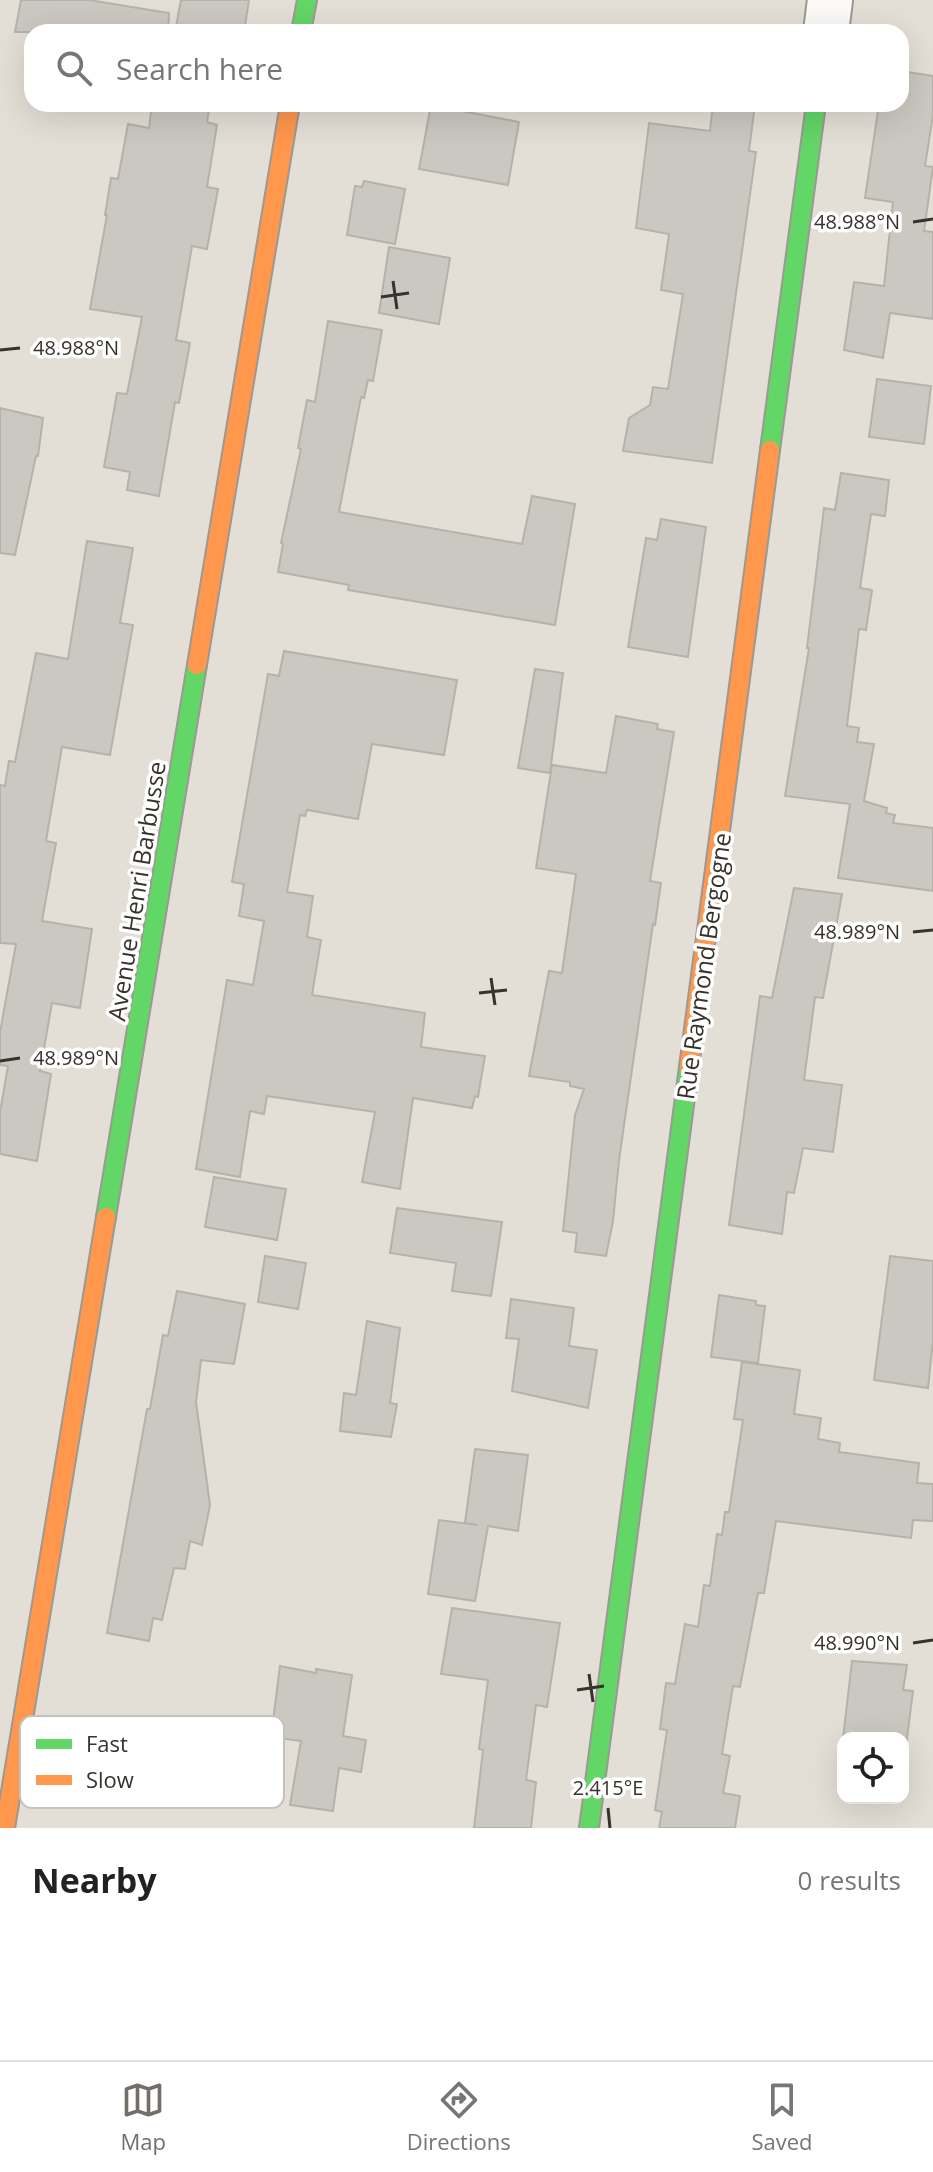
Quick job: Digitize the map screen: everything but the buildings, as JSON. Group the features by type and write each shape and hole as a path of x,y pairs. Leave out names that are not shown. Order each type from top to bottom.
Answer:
{"street":[{"path":"302,24 307,0"},
{"path":"827,24 830,0"},
{"name":"Avenue Henri Barbusse","path":"24,1716 289,112"},
{"name":"Rue Raymond Bergogne","path":"589,1828 815,112"},
{"name":"Avenue Henri Barbusse","path":"5,1828 20,1737"}],"traffic: fast":[{"path":"302,24 307,0"},
{"path":"770,450 815,112"},
{"path":"106,1217 197,665"},
{"path":"589,1828 689,1067"}],"traffic: slow":[{"path":"197,665 289,112"},
{"path":"689,1067 770,450"},
{"path":"24,1716 106,1217"},
{"path":"5,1828 20,1737"}]}
